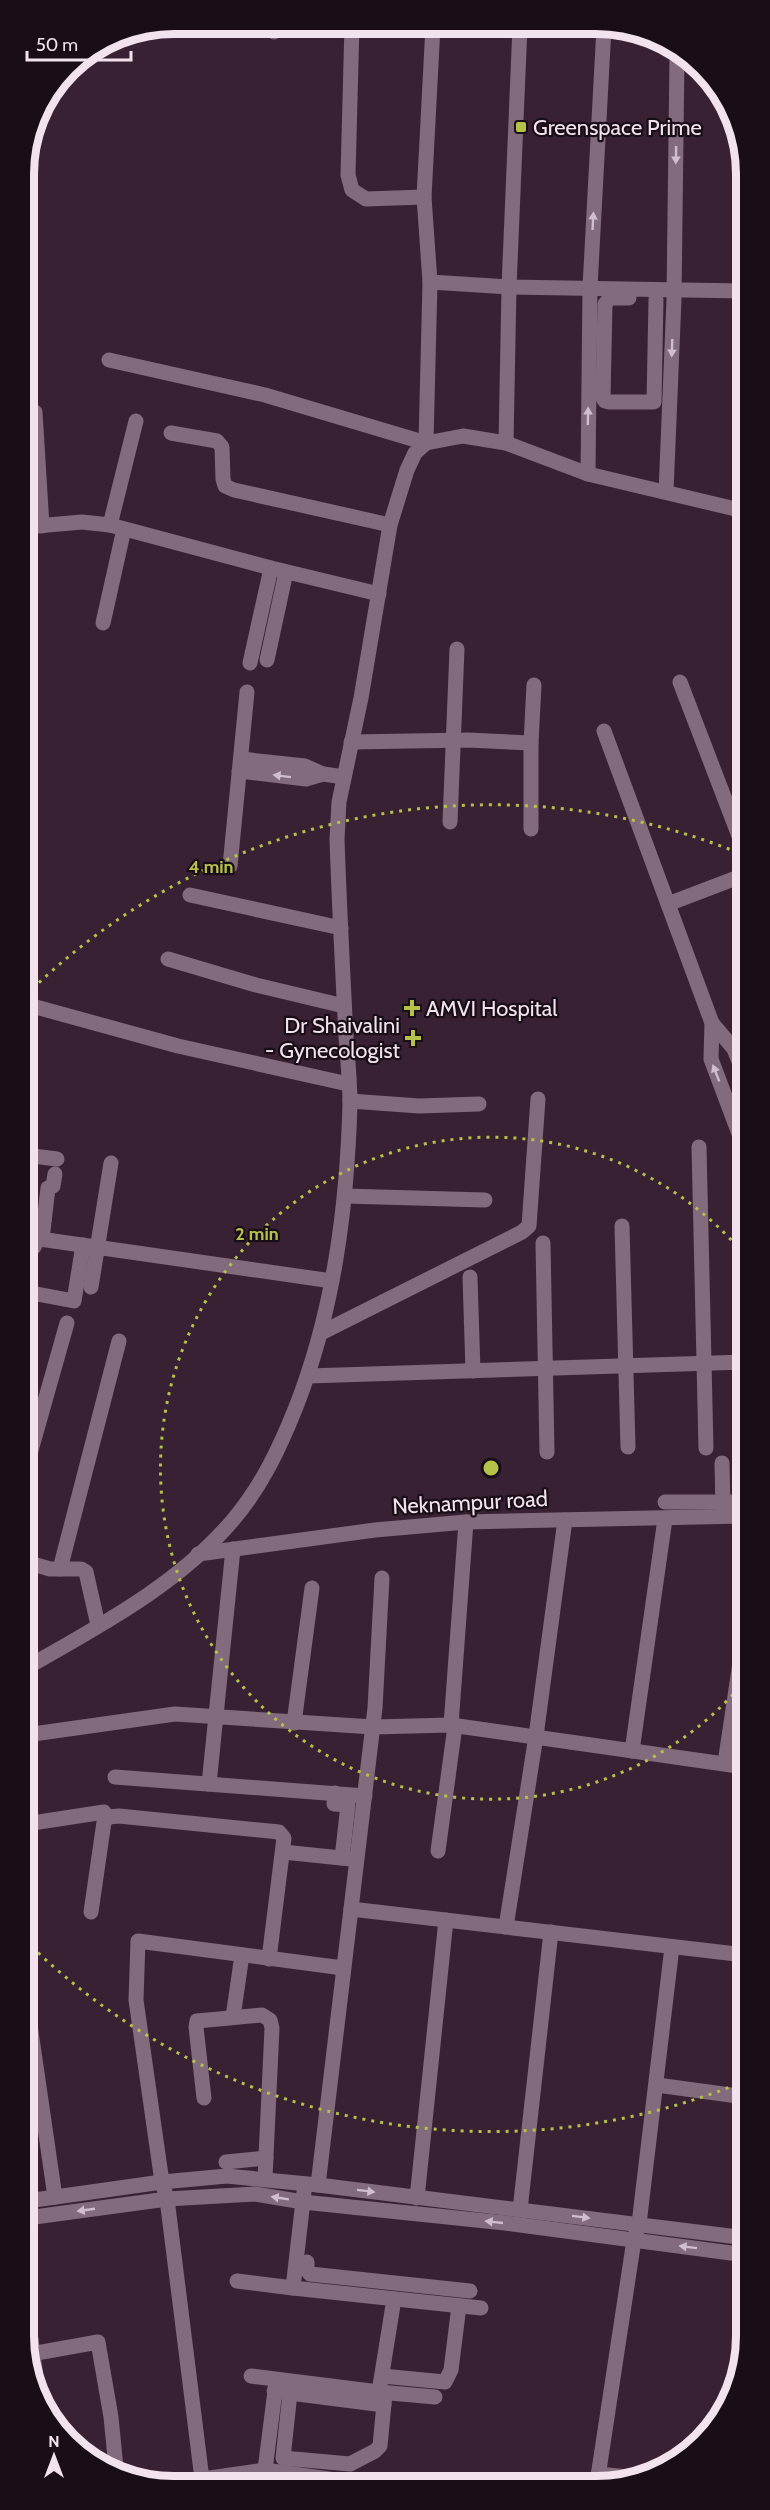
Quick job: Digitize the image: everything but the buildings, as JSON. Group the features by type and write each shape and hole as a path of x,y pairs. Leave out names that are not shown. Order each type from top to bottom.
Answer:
{"street":[{"path":"34,1663 156,1590 232,1522 250,1499 271,1465 308,1376 321,1333 332,1281 345,1196 350,1101 337,839 339,802 361,698 390,525 407,470 415,453 426,443 430,282 424,197 434,34"},
{"path":"506,443 509,287 520,34"},
{"path":"352,35 348,175 352,190 366,199 424,197"},
{"path":"588,474 590,287 604,35"},
{"path":"666,492 674,294 677,60"},
{"path":"430,282 509,287 590,287 674,294 736,291"},
{"path":"656,299 654,402 605,401 605,304 610,298 656,299 674,294"},
{"path":"109,360 265,395 426,443 464,436 506,443 588,474 736,509"},
{"path":"103,623 136,421"},
{"path":"171,433 217,441 222,447 225,486 390,525"},
{"path":"35,478 42,525"},
{"path":"35,526 82,522 117,527 379,594"},
{"path":"267,660 279,570"},
{"path":"250,663 279,570"},
{"path":"450,822 457,649"},
{"path":"680,682 736,827"},
{"path":"531,828 531,742 534,685"},
{"path":"230,866 247,692"},
{"path":"604,731 712,1023 736,1052"},
{"path":"351,742 453,740 531,742"},
{"path":"240,765 306,779 324,774 344,777"},
{"path":"668,904 736,878"},
{"path":"190,895 341,928"},
{"path":"168,959 256,985 344,1006"},
{"path":"35,1007 178,1046 348,1084"},
{"path":"712,1023 711,1059 736,1124"},
{"path":"321,1333 522,1232 529,1226 538,1099"},
{"path":"350,1101 419,1106 479,1104"},
{"path":"699,1147 705,1448"},
{"path":"35,1158 56,1166 53,1186 48,1188 44,1220 35,1239"},
{"path":"34,1302 74,1301 111,1163"},
{"path":"345,1196 484,1200"},
{"path":"35,1219 44,1220"},
{"path":"622,1226 628,1447"},
{"path":"35,1240 332,1281"},
{"path":"543,1243 547,1452"},
{"path":"87,1249 91,1287"},
{"path":"470,1277 473,1371"},
{"path":"34,1438 67,1323"},
{"path":"60,1569 119,1341"},
{"path":"308,1376 735,1362"},
{"path":"722,1463 723,1509"},
{"path":"665,1502 723,1509 735,1505"},
{"name":"Neknampur road","path":"198,1554 375,1530 466,1522 665,1519 723,1509 735,1513"},
{"path":"632,1751 665,1519"},
{"path":"506,1927 536,1736 565,1520"},
{"path":"438,1851 453,1726 466,1522"},
{"path":"209,1784 233,1549"},
{"path":"34,1564 50,1569 81,1569 88,1575 98,1625"},
{"path":"349,1859 365,1796 373,1727 382,1578"},
{"path":"294,1723 312,1588"},
{"path":"725,1763 735,1694"},
{"path":"34,1734 175,1714 373,1727 453,1726 735,1765"},
{"path":"115,1776 365,1796"},
{"path":"293,2288 303,2202 311,2184 351,1910 348,1805 334,1804 335,1794"},
{"path":"34,1823 104,1812"},
{"path":"91,1912 104,1822 108,1817 119,1816 279,1832 284,1838 283,1852 269,1959"},
{"path":"283,1852 349,1859"},
{"path":"351,1910 735,1954"},
{"path":"417,2198 446,1920"},
{"path":"520,2210 551,1932"},
{"path":"202,2476 166,2199 136,2000 138,1941 343,1968"},
{"path":"599,2476 634,2240 639,2224 672,1947"},
{"path":"233,2017 243,1955"},
{"path":"204,2098 197,2021 262,2015 270,2020 272,2028 265,2178"},
{"path":"34,2051 56,2197"},
{"path":"657,2085 735,2096"},
{"path":"226,2162 266,2158"},
{"path":"34,2200 162,2182 227,2176 265,2178 735,2237"},
{"path":"34,2217 166,2199 255,2194 303,2202 505,2223 735,2254"},
{"path":"307,2262 307,2270 310,2274 470,2291"},
{"path":"237,2282 481,2308"},
{"path":"290,2393 283,2455 285,2459 350,2464 375,2451 381,2440 382,2376 392,2299 391,2283"},
{"path":"382,2376 445,2382 451,2370 459,2306"},
{"path":"36,2353 98,2342 115,2462"},
{"path":"251,2376 290,2393 435,2397"},
{"path":"275,2385 383,2396"},
{"path":"258,2475 275,2385"}],"place":[{"name":"Greenspace Prime","path":"521,127"},
{"name":"AMVI Hospital","path":"412,1008"},
{"name":"Dr Shaivalini - Gynecologist","path":"413,1038"}]}
